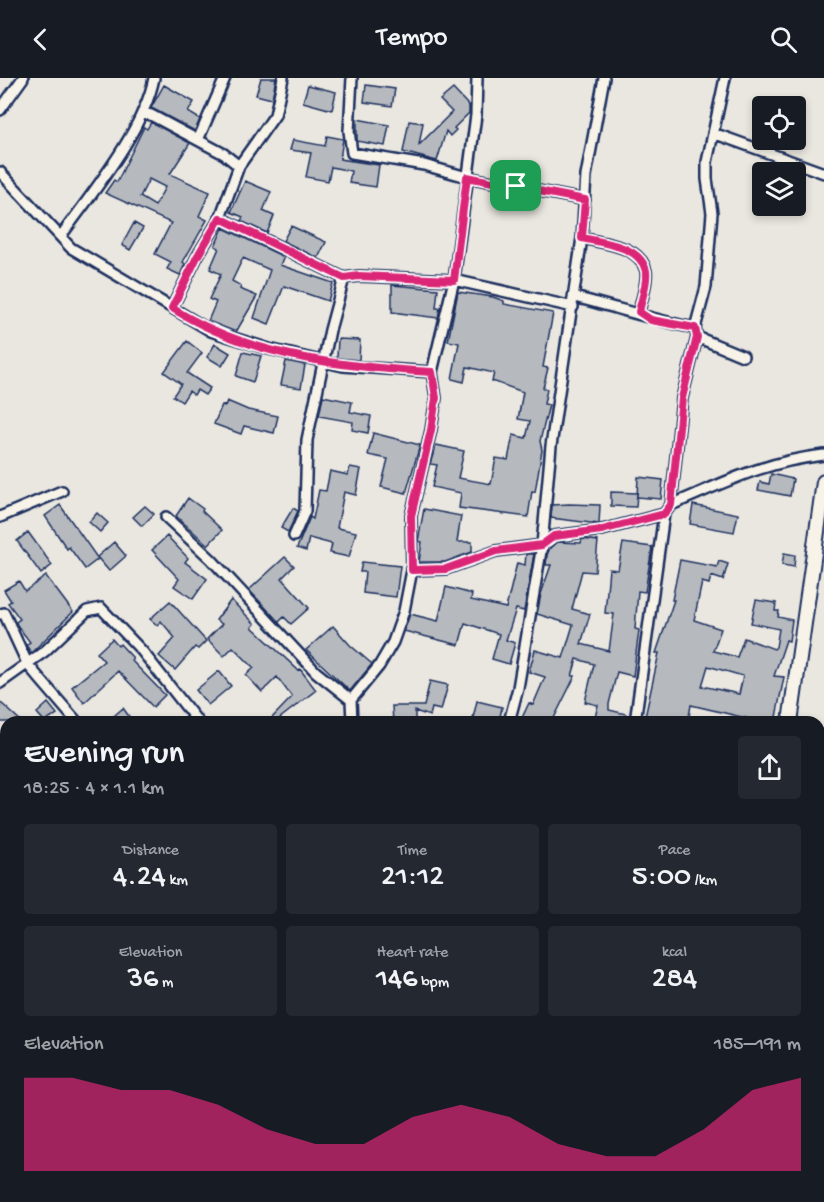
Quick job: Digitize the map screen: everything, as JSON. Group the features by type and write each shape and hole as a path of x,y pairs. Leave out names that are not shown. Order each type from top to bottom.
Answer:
{"main road":[{"path":"791,716 824,482"}],"street":[{"path":"0,110 23,78"},
{"path":"61,236 106,172 142,113 154,78"},
{"path":"198,141 225,78"},
{"path":"172,308 197,257 220,218 239,166 274,115 283,78"},
{"path":"352,716 351,700 379,666 393,642 404,611 412,570 411,516 433,419 436,398 432,372 454,280 476,115 477,78"},
{"path":"511,716 518,688 542,545 551,446 604,78"},
{"path":"671,505 682,398 706,287 712,213 707,179 713,133 725,78"},
{"path":"348,79 349,131 352,153 424,165 467,177 585,200"},
{"path":"142,113 151,115 239,166"},
{"path":"713,133 824,173"},
{"path":"0,172 71,248 210,331 237,341 343,366 432,372"},
{"path":"220,218 344,278 359,276 454,280 639,312 651,320 696,333 742,356"},
{"path":"582,238 625,248 639,259 646,271 639,312"},
{"path":"294,536 305,511 307,440 323,360 344,278"},
{"path":"636,716 664,514 671,505 757,468 783,460 824,455"},
{"path":"0,517 62,490"},
{"path":"412,570 446,569 496,551 542,545 554,536 602,530 664,514"},
{"path":"166,516 211,559 316,672 351,700"},
{"path":"0,683 28,665 87,611 101,608 142,651 193,716"},
{"path":"0,614 4,613 28,665 72,716"}],"building":[{"path":"261,78 276,78 272,99 256,95"},
{"path":"164,85 194,102 188,112 200,119 195,131 151,108"},
{"path":"308,85 336,92 332,110 303,102"},
{"path":"366,85 395,89 392,106 364,102"},
{"path":"453,89 469,106 469,113 454,128 456,130 450,136 446,131 437,161 403,152 409,121 423,123 419,145 452,112 440,100"},
{"path":"357,119 389,125 385,146 357,141"},
{"path":"151,122 190,143 170,174 210,192 199,216 207,220 183,262 185,264 180,275 167,269 171,262 155,254 171,223 105,193 114,180 117,182 144,127 147,129","holes":["149,179 165,187 155,206 140,197"]},
{"path":"327,136 343,139 340,159 379,165 376,187 349,183 351,171 331,167 328,181 306,177 311,153 290,150 293,140 325,146"},
{"path":"245,181 271,192 263,211 274,216 267,233 241,221 243,217 231,212"},
{"path":"134,223 143,228 130,250 122,245"},
{"path":"291,226 326,242 318,258 283,241"},
{"path":"223,228 284,257 280,265 333,283 328,301 284,286 269,324 254,318 270,270 243,258 232,281 241,286 240,289 257,296 236,332 208,321 216,302 209,299 221,274 210,269 219,248 215,246"},
{"path":"392,285 438,289 436,308 440,308 438,318 392,312"},
{"path":"458,292 493,297 504,301 504,304 553,313 543,367 548,368 543,388 547,389 544,404 549,405 540,441 542,450 535,492 532,491 528,517 459,508 461,493 432,487 437,465 430,464 436,445 464,451 458,478 491,484 496,458 508,460 513,435 526,438 530,421 518,419 523,392 492,381 494,373 467,367 464,382 452,379 459,343 448,341"},
{"path":"338,339 360,340 359,360 337,358"},
{"path":"187,341 202,353 187,373 210,388 205,395 197,390 194,395 189,391 182,402 173,396 181,384 164,372"},
{"path":"215,344 230,353 222,366 207,357"},
{"path":"243,352 261,356 253,382 236,376"},
{"path":"286,361 305,365 301,388 281,385"},
{"path":"323,396 352,402 350,412 371,416 368,433 352,430 353,422 319,416"},
{"path":"227,401 248,410 278,416 274,433 244,426 241,434 214,424 222,405 225,406"},
{"path":"373,433 420,445 406,493 381,487 388,459 368,455"},
{"path":"350,467 361,469 356,495 344,492 337,528 356,532 349,557 330,553 332,544 309,538 306,551 297,548 310,517 313,519 319,490 326,491 330,471 348,475"},
{"path":"771,474 793,479 790,496 758,490 760,482 769,484"},
{"path":"638,477 663,480 661,499 637,497"},
{"path":"611,492 637,493 636,507 611,506"},
{"path":"188,498 203,509 202,511 222,530 208,545 176,516"},
{"path":"60,505 98,559 85,569 69,547 67,549 45,516"},
{"path":"552,505 600,505 599,524 551,518"},
{"path":"693,505 738,514 734,532 690,524"},
{"path":"145,506 154,514 142,526 133,517"},
{"path":"293,508 298,511 288,532 281,528"},
{"path":"424,509 461,516 457,542 472,542 472,552 445,562 419,562 422,542 418,541"},
{"path":"97,513 108,523 100,532 89,522"},
{"path":"28,532 52,565 41,574 17,541"},
{"path":"167,536 188,558 185,562 207,579 193,599 174,586 179,579 152,550"},
{"path":"582,539 598,541 595,572 582,571 572,609 590,614 581,644 609,651 614,614 605,613 609,569 618,570 623,543 652,547 645,592 638,591 635,629 639,630 633,676 617,672 609,704 609,710 626,714 626,716 595,716 598,705 585,702 594,664 577,659 572,676 575,676 555,716 523,716 529,703 533,705 545,677 529,672 535,650 563,658 573,625 537,614 551,565 546,565 547,555 550,548 557,542 581,543"},
{"path":"114,542 126,556 109,571 97,557"},
{"path":"784,553 795,555 794,567 782,565"},
{"path":"526,554 534,554 524,611 516,609 506,640 515,643 509,664 492,659 499,634 465,623 459,645 404,631 410,614 438,621 446,587 472,594 471,600 506,608 517,563 525,565"},
{"path":"285,557 294,566 282,578 309,608 291,624 284,617 279,622 249,590"},
{"path":"680,560 717,567 719,561 728,564 723,580 711,576 709,584 702,582 694,620 721,629 713,651 737,657 744,638 774,649 776,647 779,629 751,623 756,600 776,603 775,611 779,611 778,617 792,620 789,641 786,640 774,676 784,677 776,716 738,716 691,705 689,716 645,716 659,653 656,653 674,600 672,600","holes":["708,666 743,676 739,694 702,686"]},
{"path":"362,562 400,566 396,597 363,593 365,572 360,572"},
{"path":"46,576 73,612 31,653 26,645 30,642 17,625 16,622 20,619 8,603 11,601 4,590 19,581 25,591"},
{"path":"231,600 255,624 252,627 298,670 300,669 316,690 283,716 274,716 292,697 277,677 262,692 246,675 254,668 233,647 224,656 207,639 222,624 216,620"},
{"path":"170,601 206,641 198,649 195,647 175,670 159,656 175,638 161,621 157,625 150,619"},
{"path":"333,626 372,664 350,691 306,650"},
{"path":"112,639 118,646 120,644 133,658 131,660 165,695 153,707 118,671 84,703 72,687 104,661 97,653"},
{"path":"219,671 231,686 208,705 196,690"},
{"path":"430,681 448,685 441,710 432,708 430,716 415,711 415,716 393,716 392,706 424,706"},
{"path":"477,701 502,707 500,716 473,716"},
{"path":"0,702 15,716 0,716"},
{"path":"48,703 57,714 40,716 37,713"},
{"path":"123,708 129,716 114,716"}],"route":[{"path":"467,177 516,186 555,196 585,200 582,238 625,248 639,259 646,271 639,312 651,320 695,328 697,337 690,357 677,431 671,505 664,514 602,530 554,536 542,545 496,551 471,562 446,569 412,570 411,516 415,492 424,465 436,398 432,372 343,366 269,349 210,331 172,308 197,257 220,218 286,252 344,278 359,276 454,280 467,177"}]}
